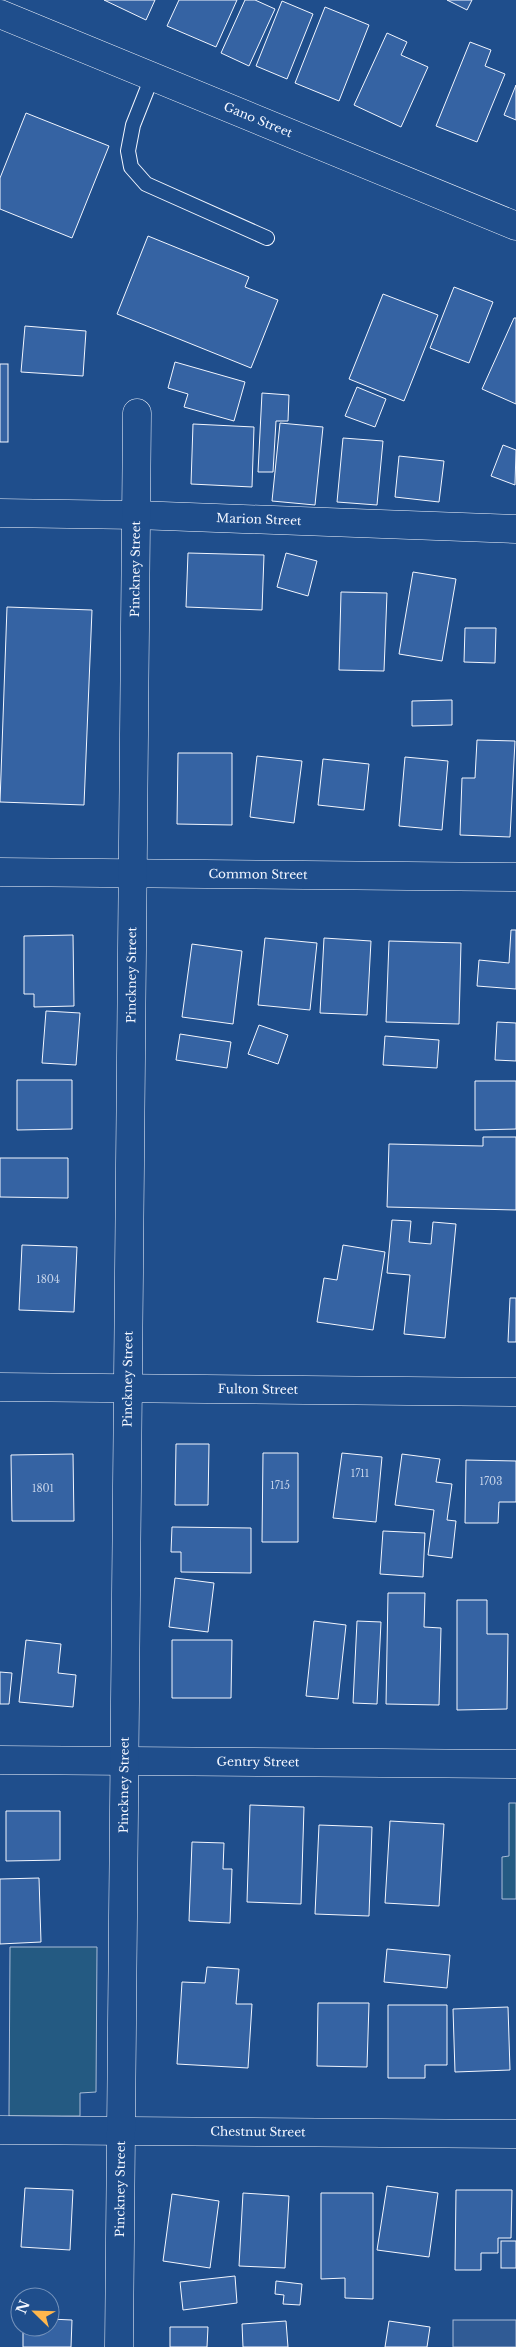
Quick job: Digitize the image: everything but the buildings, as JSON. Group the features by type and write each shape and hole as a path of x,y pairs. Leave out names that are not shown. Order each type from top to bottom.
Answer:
{"street":[{"name":"Gano Street","path":"0,14 516,226"},
{"name":"Pinckney Street","path":"120,2347 137,413"},
{"name":"Marion Street","path":"0,513 136,515 516,529"},
{"name":"Common Street","path":"0,872 516,877"},
{"name":"Fulton Street","path":"0,1387 516,1392"},
{"name":"Gentry Street","path":"0,1760 516,1764"},
{"name":"Chestnut Street","path":"0,2130 516,2134"}],"lane":[{"path":"152,77 133,125 128,151 131,166 146,184 267,238"}],"shaded area":[{"path":"509,1803 516,1803 516,1899 502,1899 502,1857 509,1856"},
{"path":"10,1947 97,1947 96,2092 80,2093 80,2116 9,2116"},
{"path":"453,2320 516,2320 516,2347 453,2347"}]}
